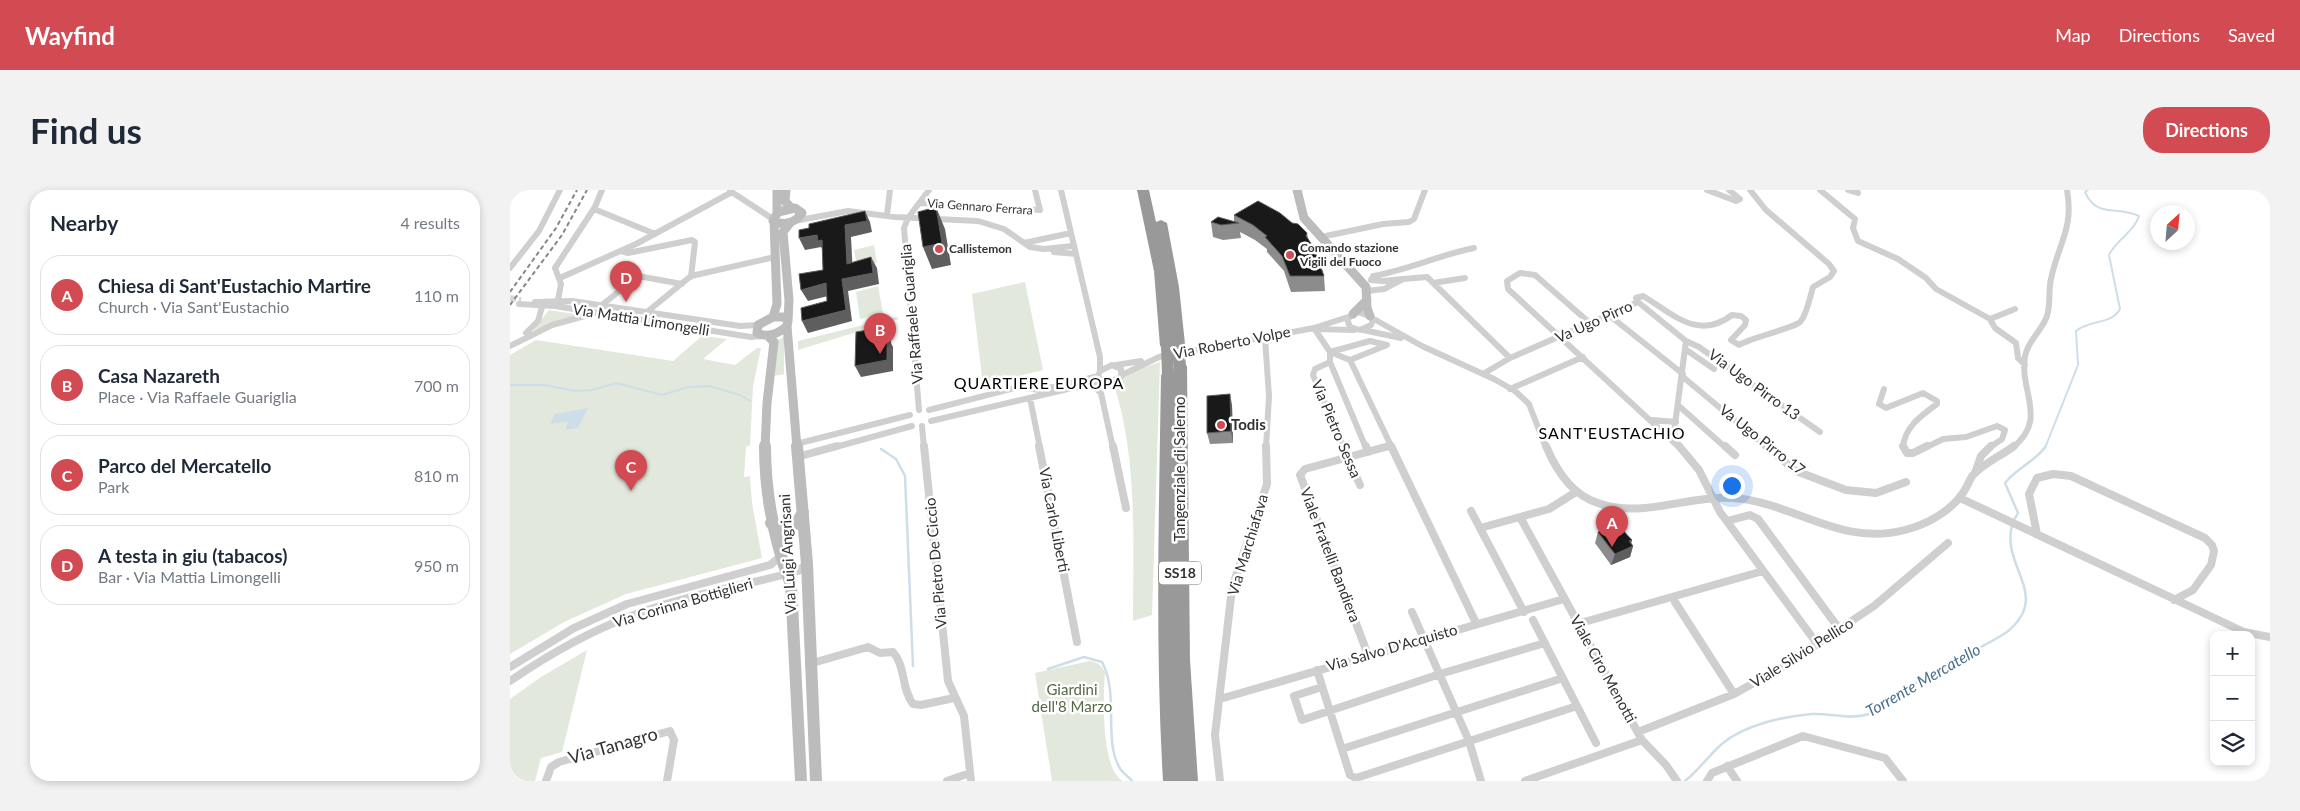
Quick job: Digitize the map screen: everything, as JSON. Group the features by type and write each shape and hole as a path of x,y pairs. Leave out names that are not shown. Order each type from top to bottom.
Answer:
{"highway":[{"name":"Tangenziale di Salerno","path":"1143,190 1160,271 1172,345 1174,370 1181,660 1189,781"},
{"name":"Tangenziale di Salerno","path":"1153,190 1167,246 1173,287 1172,345"},
{"name":"Tangenziale di Salerno","path":"1172,781 1167,697 1165,612 1174,370"}],"street":[{"path":"510,268 526,252 547,217 560,190"},
{"path":"558,300 563,286 562,277 556,268 594,209 602,190"},
{"path":"773,317 777,304 775,218 777,190"},
{"path":"786,190 785,202 791,208 799,209 802,213 824,215"},
{"path":"887,215 890,190"},
{"path":"908,218 929,190"},
{"name":"Via Gennaro Ferrara","path":"920,203 1040,210 1035,190"},
{"path":"1061,190 1100,357 1101,393 1126,508"},
{"path":"1297,190 1304,218 1367,295 1366,308 1372,323 1369,327 1359,330 1348,325 1351,315 1367,295 1396,285 1403,279"},
{"path":"1321,237 1383,224 1409,222 1414,218 1425,190"},
{"path":"1707,190 1736,200 1740,199 1729,190"},
{"path":"1638,302 1636,298 1643,296 1669,315 1681,321 1706,327 1721,325 1732,315 1741,316 1746,320 1745,326 1732,336 1731,340 1739,345 1750,338 1793,326 1801,321 1813,286 1830,277 1834,271 1829,264 1766,210 1750,190"},
{"path":"1820,190 1855,219 1853,228 1858,241 1892,256 1926,278 1936,289 1990,319 1995,328 2016,343 2018,358 2025,365"},
{"path":"1848,190 1858,193 1856,190"},
{"path":"1975,473 2020,442 2030,428 2032,420 2025,365 2027,348 2047,318 2051,275 2066,239 2071,208 2067,190"},
{"path":"562,277 655,234 730,191 775,218 781,224 853,211 908,218 978,221 1004,229 1035,248 1076,254"},
{"path":"775,218 791,208"},
{"path":"594,209 655,234"},
{"path":"792,222 802,213"},
{"name":"Via Raffaele Guariglia","path":"908,218 904,228 919,410"},
{"name":"Via Luigi Angrisani","path":"792,222 783,232 789,300 788,323 796,444 807,564 809,664 816,781"},
{"path":"1024,243 1071,233"},
{"path":"621,251 628,253 692,240 695,242 691,277"},
{"path":"1024,243 1073,245"},
{"path":"1035,248 1073,245"},
{"path":"1474,248 1455,252 1391,274 1373,276 1371,280 1378,282 1422,276 1427,277 1510,358"},
{"path":"646,312 691,277 775,256"},
{"path":"1591,324 1535,275 1523,272 1511,278 1506,284 1508,289 1676,442 1699,470 1712,499 1726,521 1818,645"},
{"path":"602,305 638,276 682,284"},
{"path":"1433,283 1465,278"},
{"name":"Via Mattia Limongelli","path":"758,325 740,326 558,300 520,302 542,307 555,306 751,337 766,336"},
{"name":"Va Ugo Pirro","path":"1483,374 1510,358 1610,316 1638,302 1686,345"},
{"path":"510,346 534,327 542,313 542,307"},
{"path":"1990,319 2015,309"},
{"path":"1351,315 1361,312 1410,340 1483,374 1526,399 1545,446 1566,483 1576,492 1597,504 1617,508 1730,498 1757,502 1843,532 1865,534 1914,529 1948,509 1960,498 1975,473 1977,460 1984,451 2002,438 2005,430 1998,426 1966,436 1943,439 1913,453 1906,453 1902,445 1909,429 1919,418 1938,404 1937,401 1923,393 1886,408 1879,404 1884,389"},
{"path":"510,346 552,325 594,313"},
{"name":"Via Roberto Volpe","path":"1102,377 1113,366 1314,328 1351,315"},
{"name":"Va Ugo Pirro 17","path":"1610,316 1802,474 1862,493 1885,491 1906,482"},
{"path":"773,317 781,317 788,323 777,334 766,336 756,330 758,325 773,317"},
{"path":"1314,328 1329,350 1350,360 1476,624"},
{"name":"Via Roberto Volpe","path":"1314,328 1359,330 1410,340"},
{"name":"Via Pietro Sessa","path":"1332,330 1327,337 1330,362 1315,369 1313,376 1360,484"},
{"name":"Via Luigi Angrisani","path":"766,336 774,342 766,410 766,472 771,523 779,558 791,586 801,781"},
{"name":"Via Marchiafava","path":"1220,781 1215,735 1234,582 1267,484 1266,442 1269,396 1265,338"},
{"path":"1329,350 1370,342 1387,345 1350,360"},
{"path":"1686,345 1714,369"},
{"path":"1676,442 1674,432 1686,345"},
{"name":"Via Ugo Pirro 13","path":"1686,345 1699,346 1820,432"},
{"path":"1100,357 1121,369 1122,375"},
{"path":"1510,389 1583,357"},
{"name":"Via Roberto Volpe","path":"1102,377 1118,379 1151,360"},
{"path":"1330,362 1368,452"},
{"path":"797,457 912,426 922,426 931,421 1085,385 1102,377"},
{"path":"796,444 910,415 919,410 929,410 1019,387 1039,390 1102,377"},
{"path":"1085,385 1093,386 1101,393"},
{"name":"Via Carlo Liberti","path":"1030,398 1077,642"},
{"path":"1679,406 1735,455"},
{"path":"929,410 934,415 931,421"},
{"path":"910,415 908,423 912,426"},
{"path":"1652,420 1676,422"},
{"name":"Via Pietro De Ciccio","path":"922,426 948,681 954,698 964,716 970,777"},
{"path":"1348,457 1390,446"},
{"name":"Viale Fratelli Bandiera","path":"1348,457 1305,469 1300,475 1368,655"},
{"path":"2037,534 2029,494 2037,478 2053,474 2071,476 2205,538 2213,545 2216,554 2213,562 2197,588 2188,595 2174,600"},
{"path":"1480,528 1549,509 1576,492"},
{"path":"1960,498 2244,632 2270,637"},
{"path":"1471,511 1524,612"},
{"path":"771,523 776,531 786,530 797,523 803,512"},
{"path":"1726,521 1750,514 1758,519 1840,630"},
{"name":"Viale Ciro Menotti","path":"1520,517 1640,736 1666,765 1677,781"},
{"name":"Viale Silvio Pellico","path":"1640,736 1734,694 1818,645 1874,606 1948,543"},
{"name":"Via Corinna Bottiglieri","path":"510,667 574,628 627,604 770,565 779,558"},
{"name":"Via Corinna Bottiglieri","path":"510,681 556,652 611,623 646,611 798,571 807,564"},
{"path":"1577,624 1674,599 1763,571"},
{"name":"Via Salvo D'Acquisto","path":"1220,699 1424,638 1524,612 1564,599"},
{"path":"1674,599 1734,694"},
{"path":"1412,612 1469,741 1481,781"},
{"path":"1533,620 1596,743"},
{"path":"1322,687 1294,696 1302,720 1440,674 1544,643"},
{"path":"809,664 868,647 880,653 893,652 897,655 908,696 913,704 921,706 954,698"},
{"path":"1317,670 1350,775 1356,778 1577,706"},
{"path":"1342,749 1563,678"},
{"name":"Via Tanagro","path":"546,781 551,767 559,762 670,731 674,740 667,781"},
{"path":"1524,781 1640,736"},
{"path":"1707,781 1712,773 1803,736 1885,758 1903,781"},
{"path":"1727,766 1737,781"},
{"path":"947,781 970,777"}],"green space":[{"path":"874,245 877,263 857,267 854,250"},
{"path":"1025,282 1043,370 983,385 972,294"},
{"path":"878,286 883,313 860,319 856,292"},
{"path":"549,310 581,315 533,330"},
{"path":"896,317 899,319 798,350 798,341"},
{"path":"702,336 727,339 703,359 735,365 757,348 761,348 753,386 750,445 746,447 744,477 750,476 752,503 762,558 626,594 564,622 510,654 510,355 536,340 673,361"},
{"path":"784,337 784,374 774,376 778,340"},
{"path":"1160,362 1152,615 1133,621 1131,472 1122,413 1114,385 1134,371"},
{"path":"587,650 562,752 541,758 535,781 510,781 510,699 541,677"},
{"name":"Giardini dell'8 Marzo","path":"1090,661 1103,668 1105,673 1104,714 1107,748 1116,774 1123,781 1052,781 1035,673"}],"shaded area":[{"path":"588,408 578,428 565,430 568,422 550,424 555,414"}],"building":[{"path":"1258,201 1280,213 1292,223 1298,224 1307,233 1306,236 1314,248 1324,276 1290,276 1282,256 1265,237 1267,236 1253,225 1234,215"},
{"path":"936,207 942,243 923,247 918,212"},
{"path":"865,211 867,221 845,225 847,264 871,257 873,273 842,279 846,310 802,321 801,308 827,301 826,283 801,290 799,274 823,270 822,240 818,241 817,235 799,238 799,230 809,228 809,224"},
{"path":"1218,217 1239,223 1221,225 1211,222"},
{"path":"885,327 884,337 887,336 887,360 855,366 856,332"},
{"name":"Todis","path":"1230,394 1231,431 1207,433 1207,396"},
{"path":"1617,524 1632,540 1629,541 1633,546 1615,554 1598,532"}],"waterway":[{"name":"Torrente Mercatello","path":"2045,447 2078,365 2076,331 2081,327 2112,318 2120,309 2109,255 2137,222 2139,216 2095,206 2085,192 2088,190"},
{"name":"Torrente Mercatello","path":"510,385 544,385 576,391 592,390 616,383 662,395 688,387 709,386 740,395 750,401"},
{"name":"Torrente Mercatello","path":"2014,520 2018,513 2005,483 2042,452 2045,447"},
{"path":"881,449 896,459 905,476 913,666"},
{"name":"Torrente Mercatello","path":"1685,781 1723,743 1742,731 1765,722 1801,715 1862,716 1869,714 1877,711 1926,676 2007,632 2020,619 2025,606 2025,593 2010,540 2012,525"},
{"path":"1048,669 1084,657 1102,662 1110,689 1111,732 1115,759 1121,770 1132,781"}],"tunnel":[{"path":"510,298 521,300"}],"railway":[{"path":"510,292 556,228 577,190"},
{"path":"510,305 562,235 587,190"}],"place":[{"name":"Callistemon","path":"939,249"},
{"name":"Comando stazione Vigili del Fuoco","path":"1290,255"},
{"name":"A testa in giu (tabacos)","path":"626,302"},
{"name":"Casa Nazareth","path":"880,354"},
{"name":"Todis","path":"1221,425"},
{"name":"Parco del Mercatello","path":"631,491"},
{"name":"Chiesa di Sant'Eustachio Martire","path":"1612,547"}],"district":[{"name":"QUARTIERE EUROPA","path":"1039,383"},
{"name":"SANT'EUSTACHIO","path":"1612,433"}]}
